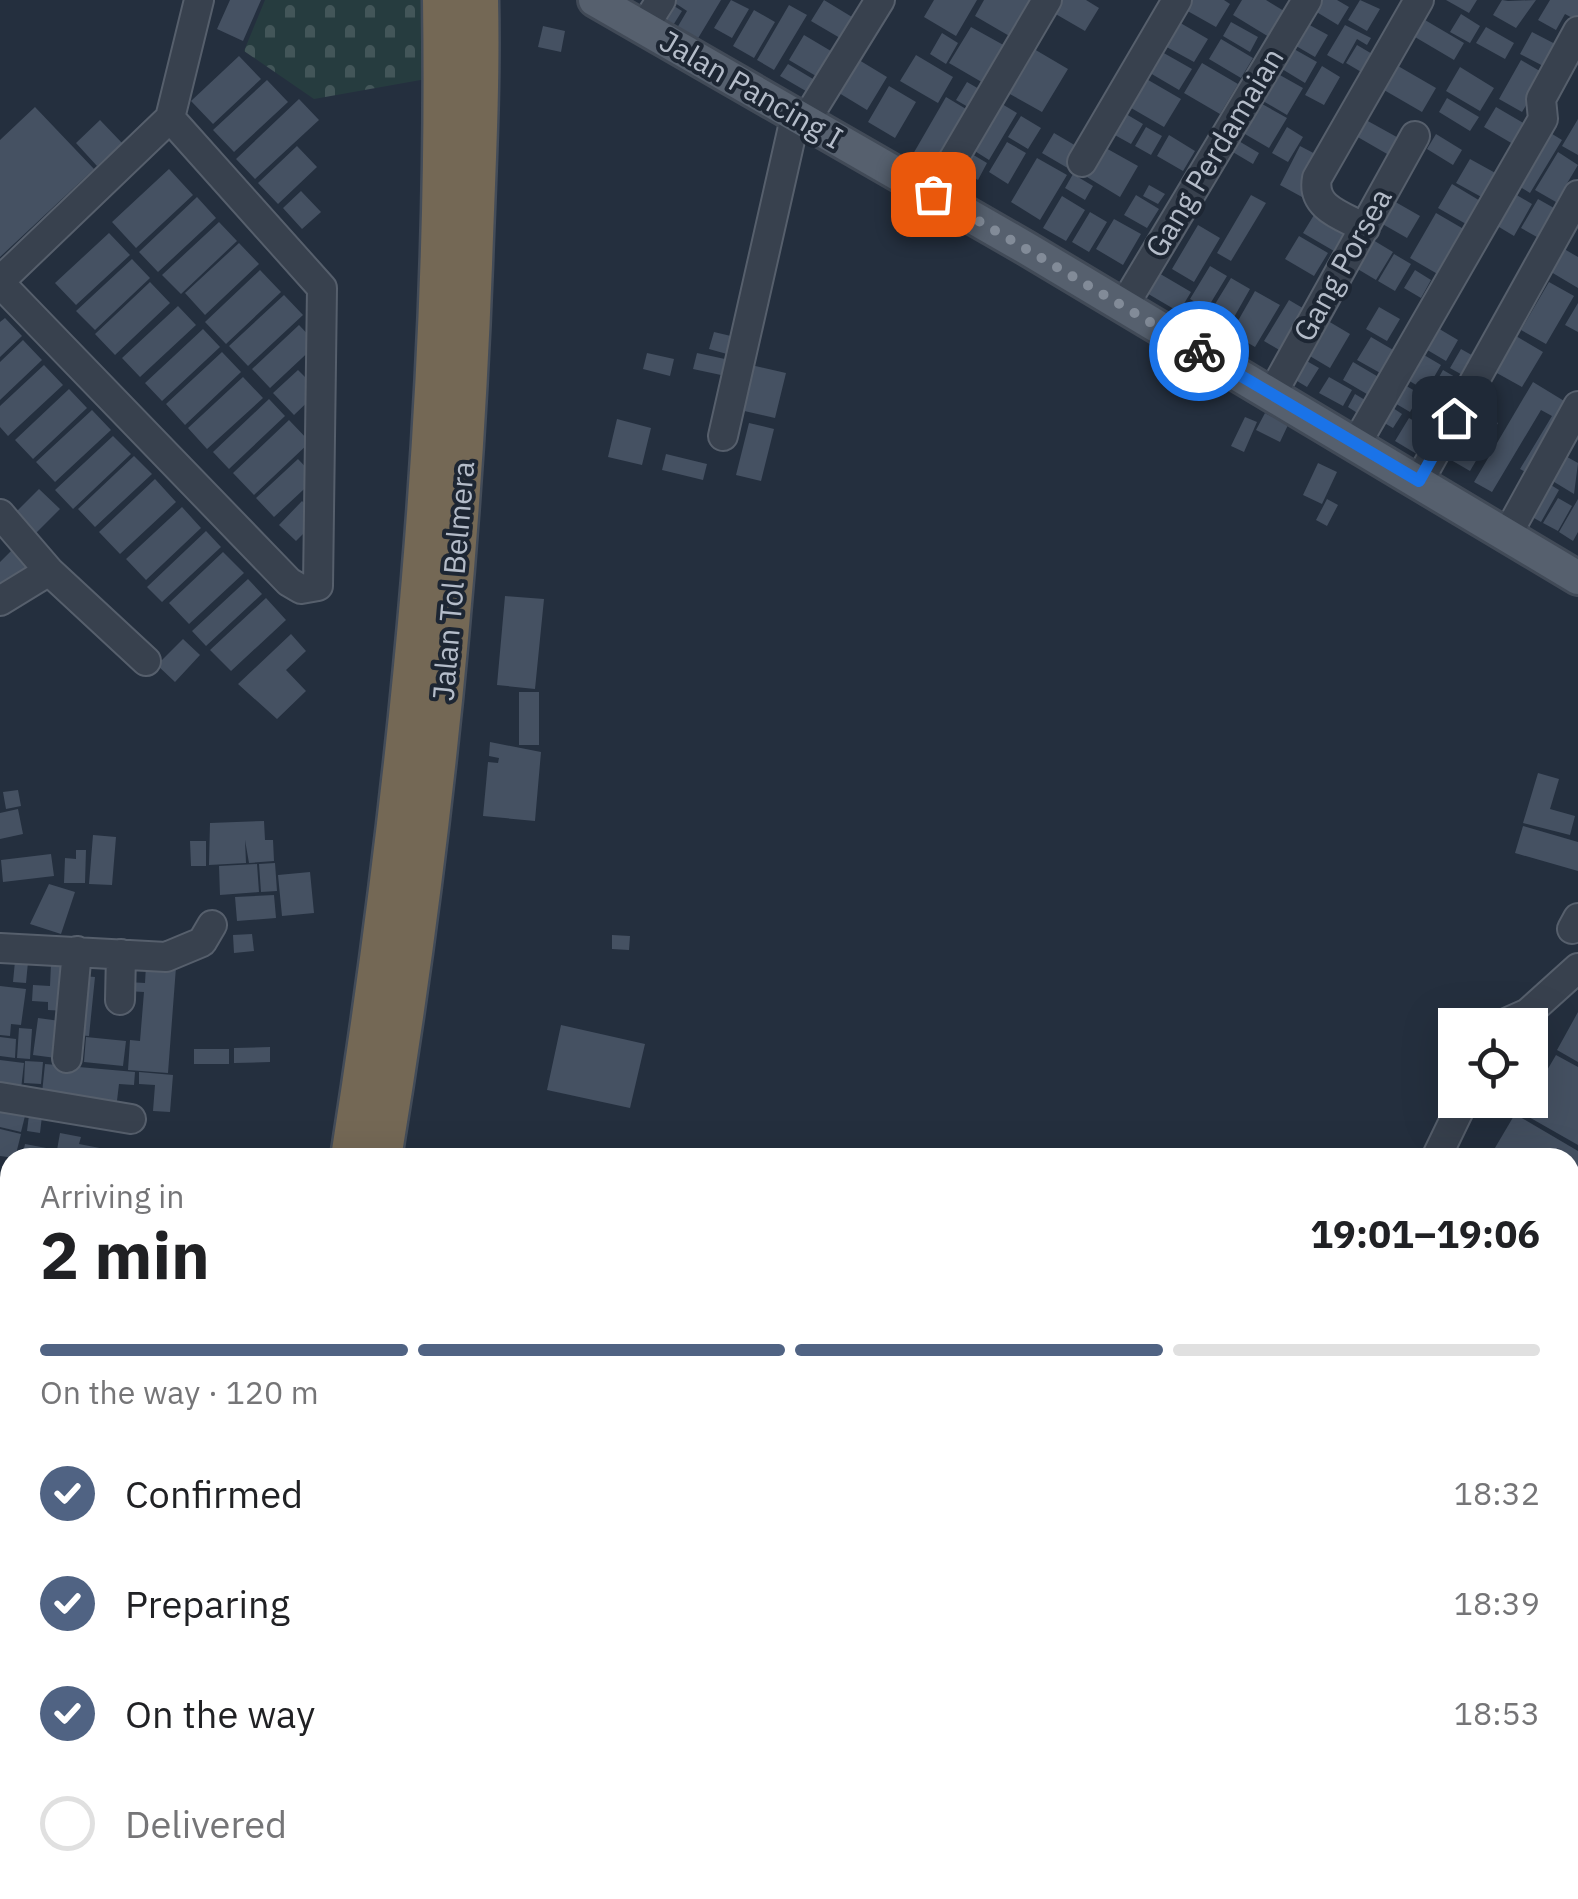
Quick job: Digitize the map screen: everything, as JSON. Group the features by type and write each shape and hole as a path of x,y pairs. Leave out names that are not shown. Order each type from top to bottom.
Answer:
{"highway":[{"name":"Jalan Tol Belmera","path":"352,1148 400,812 424,573 438,289 460,4"},
{"name":"Jalan Tol Belmera","path":"383,1148 422,890 454,595 467,402 460,4"}],"main road":[{"name":"Jalan Pancing I","path":"596,0 652,13 800,120 933,194 1578,578"}],"street":[{"path":"170,118 322,288 318,586 301,589 289,582 0,282 170,118 199,0"},
{"path":"723,436 800,120 880,0"},
{"path":"933,194 1047,0"},
{"path":"1082,162 1177,0"},
{"name":"Gang Perdamaian","path":"1122,306 1307,0"},
{"path":"1365,228 1321,203 1315,189 1317,178 1419,0"},
{"path":"1356,444 1543,119 1541,99 1578,31"},
{"name":"Gang Porsea","path":"1272,394 1414,136"},
{"path":"1419,481 1578,195"},
{"path":"1508,533 1578,406"},
{"path":"0,514 49,572 146,661"},
{"path":"0,601 49,572"},
{"path":"0,948 166,957 186,952 202,942 212,925"},
{"path":"67,1058 77,951"},
{"path":"120,1000 121,954"},
{"path":"1535,1008 1578,968"},
{"path":"0,1097 131,1120"},
{"path":"1441,1148 1455,1118"}],"green space":[{"path":"265,0 433,0 443,76 314,99 244,51"}],"building":[{"path":"230,0 261,0 243,41 217,29"},
{"path":"721,0 697,40 677,28 687,11 675,3"},
{"path":"731,0 749,9 732,38 714,28"},
{"path":"824,0 852,17 840,38 811,21"},
{"path":"934,0 977,0 956,36 924,17"},
{"path":"984,0 1033,0 1011,37 975,16"},
{"path":"1052,0 1086,0 1099,8 1085,31 1047,9"},
{"path":"1190,0 1224,0 1230,4 1216,27 1184,9"},
{"path":"1242,0 1266,0 1284,11 1269,37 1233,15"},
{"path":"1315,0 1337,0 1349,7 1338,25 1310,8"},
{"path":"1360,0 1380,9 1367,31 1348,20"},
{"path":"1446,0 1477,0 1469,13"},
{"path":"1502,0 1536,0 1516,28 1493,15"},
{"path":"1550,0 1578,0 1578,21 1565,14 1556,30 1538,20"},
{"path":"666,1 682,11 672,27 656,17"},
{"path":"789,5 807,15 774,70 757,60"},
{"path":"754,10 775,22 754,58 733,46"},
{"path":"1461,14 1480,26 1470,43 1450,32"},
{"path":"1425,20 1464,43 1454,60 1415,37"},
{"path":"1177,21 1208,39 1194,62 1163,45"},
{"path":"1231,22 1258,37 1250,52 1223,36"},
{"path":"1304,22 1328,35 1315,57 1291,43"},
{"path":"1345,25 1371,38 1367,45 1357,39 1343,64 1327,55"},
{"path":"543,26 565,31 561,52 538,47"},
{"path":"971,27 1007,47 985,84 949,63"},
{"path":"1486,27 1514,43 1505,59 1476,43"},
{"path":"1532,32 1561,47 1549,69 1520,54"},
{"path":"942,33 958,43 946,64 930,54"},
{"path":"804,35 836,54 821,79 789,60"},
{"path":"1221,39 1253,58 1241,78 1209,59"},
{"path":"1357,45 1379,58 1368,76 1346,63"},
{"path":"1034,49 1068,69 1042,112 1008,93"},
{"path":"1294,49 1317,62 1305,83 1282,69"},
{"path":"1162,52 1192,69 1179,90 1150,73"},
{"path":"916,55 953,77 938,103 900,81"},
{"path":"239,56 261,79 213,124 191,101"},
{"path":"859,60 887,77 867,110 839,93"},
{"path":"1521,60 1545,74 1522,112 1499,99"},
{"path":"1202,63 1238,84 1220,114 1184,93"},
{"path":"788,64 818,82 811,94 780,76"},
{"path":"1322,66 1340,77 1324,105 1305,95"},
{"path":"1398,66 1436,88 1422,112 1384,90"},
{"path":"1460,67 1494,88 1480,111 1446,91"},
{"path":"1278,74 1303,88 1287,115 1263,101"},
{"path":"1143,77 1181,99 1164,127 1126,105"},
{"path":"267,80 288,102 234,152 213,130"},
{"path":"967,82 986,93 975,111 956,100"},
{"path":"889,86 916,102 895,138 868,122"},
{"path":"946,97 971,112 934,175 909,161"},
{"path":"1447,98 1479,117 1470,131 1439,112"},
{"path":"299,99 319,120 255,179 236,159"},
{"path":"1255,100 1287,118 1269,148 1238,130"},
{"path":"997,101 1017,113 989,160 970,148"},
{"path":"35,107 94,169 0,257 0,140"},
{"path":"1496,107 1525,124 1513,144 1484,127"},
{"path":"1126,114 1143,124 1131,144 1113,134"},
{"path":"1021,116 1041,128 1028,149 1008,137"},
{"path":"1578,119 1578,155 1562,146"},
{"path":"100,120 122,143 97,166 76,143"},
{"path":"1366,120 1404,141 1394,158 1356,136"},
{"path":"1146,127 1162,136 1151,155 1135,146"},
{"path":"1287,127 1303,137 1288,162 1272,153"},
{"path":"1544,129 1562,140 1530,193 1512,182"},
{"path":"1054,133 1083,150 1071,170 1042,153"},
{"path":"1436,134 1462,150 1453,165 1427,149"},
{"path":"1169,135 1195,151 1183,171 1157,156"},
{"path":"1237,140 1259,153 1253,164 1231,151"},
{"path":"1007,142 1026,153 1008,184 989,172"},
{"path":"297,146 317,167 278,204 258,183"},
{"path":"1300,146 1323,158 1302,197 1280,185"},
{"path":"1104,147 1138,166 1120,197 1087,177"},
{"path":"965,150 987,163 978,180 955,166"},
{"path":"1558,152 1578,165 1556,202 1535,190"},
{"path":"1037,158 1067,175 1040,220 1011,202"},
{"path":"1470,159 1499,175 1485,199 1456,183"},
{"path":"169,169 193,195 136,248 112,222"},
{"path":"1073,174 1093,186 1085,200 1065,188"},
{"path":"1452,184 1487,205 1473,228 1438,208"},
{"path":"1149,185 1165,194 1158,204 1143,196"},
{"path":"1508,190 1532,204 1514,236 1489,221"},
{"path":"301,191 321,212 302,229 283,208"},
{"path":"1136,195 1159,209 1147,228 1124,215"},
{"path":"1251,195 1266,203 1231,261 1217,253"},
{"path":"1062,196 1085,210 1066,241 1043,228"},
{"path":"197,197 216,218 158,272 139,252"},
{"path":"1538,199 1561,212 1544,241 1521,228"},
{"path":"1392,200 1420,216 1407,238 1379,222"},
{"path":"1317,210 1348,228 1334,251 1303,233"},
{"path":"1090,212 1107,222 1089,252 1072,242"},
{"path":"1436,213 1467,231 1441,276 1410,258"},
{"path":"1114,219 1141,234 1123,265 1096,249"},
{"path":"219,222 237,241 181,294 162,275"},
{"path":"1198,225 1220,238 1194,282 1172,269"},
{"path":"109,233 130,255 76,305 55,283"},
{"path":"1299,236 1328,253 1314,276 1285,259"},
{"path":"1368,237 1393,252 1376,280 1351,265"},
{"path":"239,243 259,264 205,315 185,293"},
{"path":"1559,246 1578,257 1578,288 1546,269"},
{"path":"1394,254 1411,264 1395,291 1378,281"},
{"path":"132,259 150,278 95,330 76,311"},
{"path":"1210,266 1227,276 1207,309 1190,299"},
{"path":"260,270 281,292 226,344 205,322"},
{"path":"1415,270 1431,280 1421,298 1404,288"},
{"path":"1157,272 1191,292 1179,312 1145,292"},
{"path":"1231,278 1250,289 1229,326 1209,314"},
{"path":"150,282 170,303 115,355 95,334"},
{"path":"1549,282 1574,296 1546,344 1521,330"},
{"path":"1255,291 1280,305 1255,347 1231,333"},
{"path":"284,295 303,315 248,366 229,346"},
{"path":"1289,300 1306,310 1281,351 1264,341"},
{"path":"1578,303 1578,332 1565,325"},
{"path":"178,306 196,325 140,377 122,358"},
{"path":"1379,307 1400,319 1387,341 1366,329"},
{"path":"5,318 22,336 0,357 0,322"},
{"path":"1323,318 1350,334 1330,368 1303,352"},
{"path":"299,325 317,344 270,388 252,369"},
{"path":"1436,327 1458,340 1446,361 1424,348"},
{"path":"203,329 220,347 162,401 145,383"},
{"path":"714,332 731,336 727,354 709,349"},
{"path":"1516,336 1543,352 1522,387 1495,372"},
{"path":"1371,337 1395,351 1382,374 1357,360"},
{"path":"23,340 42,360 0,400 0,362"},
{"path":"1461,349 1477,358 1466,377 1450,368"},
{"path":"222,352 241,372 185,425 166,404"},
{"path":"1419,352 1441,365 1426,391 1403,377"},
{"path":"647,353 674,359 670,376 643,369"},
{"path":"697,353 725,359 721,375 693,369"},
{"path":"1298,356 1319,368 1307,387 1287,375"},
{"path":"1353,362 1387,382 1377,400 1343,380"},
{"path":"44,365 63,385 8,436 0,427 0,406"},
{"path":"751,365 786,373 775,418 740,410"},
{"path":"298,370 319,391 294,415 273,393"},
{"path":"1443,370 1462,381 1450,402 1431,391"},
{"path":"243,377 263,398 207,449 188,428"},
{"path":"1329,377 1352,390 1343,406 1319,393"},
{"path":"1533,382 1574,407 1533,476 1520,469 1552,416 1541,410 1492,492 1474,482"},
{"path":"1403,384 1420,394 1410,412 1393,402"},
{"path":"69,389 87,408 33,459 15,440"},
{"path":"1355,394 1370,403 1362,416 1348,407"},
{"path":"1425,394 1446,406 1433,428 1412,416"},
{"path":"269,399 285,416 229,469 213,452"},
{"path":"1467,405 1498,423 1470,471 1439,453"},
{"path":"1390,406 1402,414 1393,428 1381,421"},
{"path":"92,410 111,430 55,482 36,462"},
{"path":"1265,413 1288,425 1280,442 1256,430"},
{"path":"1245,417 1257,422 1244,452 1231,446"},
{"path":"1409,418 1434,433 1420,456 1395,441"},
{"path":"617,419 651,428 642,465 608,457"},
{"path":"289,420 310,442 254,495 233,473"},
{"path":"749,423 774,429 761,481 736,475"},
{"path":"113,436 131,454 73,509 55,490"},
{"path":"1560,453 1578,463 1574,494 1546,477"},
{"path":"666,454 707,464 703,480 662,470"},
{"path":"134,456 152,474 95,527 78,509"},
{"path":"298,459 316,478 274,517 256,498"},
{"path":"1318,463 1337,472 1322,504 1303,495"},
{"path":"155,479 176,502 120,554 99,532"},
{"path":"1546,482 1559,490 1541,522 1527,514"},
{"path":"39,489 60,509 36,533 15,513"},
{"path":"1558,498 1572,506 1558,531 1543,523"},
{"path":"1327,499 1338,505 1327,526 1316,520"},
{"path":"1578,499 1578,532 1573,541 1559,532"},
{"path":"302,501 319,518 296,541 279,525"},
{"path":"182,507 201,528 146,580 126,559"},
{"path":"206,531 221,547 162,602 147,587"},
{"path":"15,547 31,562 0,594 0,562"},
{"path":"223,552 244,573 189,624 169,603"},
{"path":"248,579 262,594 206,646 192,631"},
{"path":"505,596 544,599 535,689 497,685"},
{"path":"266,598 286,620 231,671 210,650"},
{"path":"291,634 306,651 286,670 306,691 277,719 238,684"},
{"path":"183,639 200,655 175,682 157,665"},
{"path":"519,692 539,692 539,745 519,745"},
{"path":"490,742 541,752 535,821 483,816 488,762 498,763 499,758 489,756"},
{"path":"1538,773 1559,779 1550,809 1575,816 1570,835 1523,823"},
{"path":"18,790 21,806 6,809 3,792"},
{"path":"18,809 23,834 0,839 0,813"},
{"path":"264,821 265,840 273,840 274,861 249,863 245,840 246,863 209,865 210,823"},
{"path":"1523,826 1578,842 1578,871 1515,853"},
{"path":"93,835 116,837 112,885 89,884"},
{"path":"190,841 206,841 206,866 191,866"},
{"path":"76,850 86,850 85,883 64,883 65,858 76,859"},
{"path":"51,854 54,876 3,882 1,860"},
{"path":"275,863 277,891 261,892 259,864"},
{"path":"257,864 259,892 220,895 219,866"},
{"path":"310,872 314,913 282,916 278,875"},
{"path":"49,884 75,892 61,934 30,924"},
{"path":"274,895 276,918 237,921 235,897"},
{"path":"252,934 254,951 234,953 233,935"},
{"path":"612,935 630,936 629,950 612,949"},
{"path":"15,961 28,962 26,983 13,982"},
{"path":"51,964 69,965 67,1011 48,1010 48,1002 32,1001 33,985 50,986"},
{"path":"146,965 176,967 168,1073 128,1070 130,1040 140,1041 144,992 126,991 127,982 145,983"},
{"path":"83,976 95,977 89,1036 76,1035"},
{"path":"0,986 26,989 21,1025 11,1024 10,1036 0,1035"},
{"path":"1578,1012 1578,1062 1557,1050"},
{"path":"38,1018 60,1021 56,1058 33,1055"},
{"path":"561,1025 645,1044 630,1108 547,1090"},
{"path":"19,1028 32,1029 30,1059 17,1058"},
{"path":"0,1037 16,1039 15,1058 0,1056"},
{"path":"86,1037 126,1041 123,1066 84,1062"},
{"path":"270,1047 270,1062 234,1063 234,1048"},
{"path":"194,1049 229,1049 229,1064 194,1064"},
{"path":"1556,1055 1578,1067 1578,1145 1531,1118 1548,1118 1548,1069"},
{"path":"0,1060 24,1063 21,1089 0,1092"},
{"path":"25,1061 43,1062 41,1084 24,1083"},
{"path":"45,1064 135,1072 134,1085 119,1084 116,1109 41,1103"},
{"path":"139,1072 173,1075 170,1112 153,1111 155,1085 139,1084"},
{"path":"0,1107 26,1112 21,1132 0,1127"},
{"path":"29,1115 42,1116 40,1133 27,1131"},
{"path":"1513,1118 1522,1118 1573,1148 1495,1148"},
{"path":"0,1129 21,1134 18,1148 0,1148"},
{"path":"60,1133 81,1137 79,1144 100,1148 57,1148"}],"way so far":[{"path":"933,194 1199,351"}],"route":[{"path":"1199,351 1419,481 1454,418"}]}
